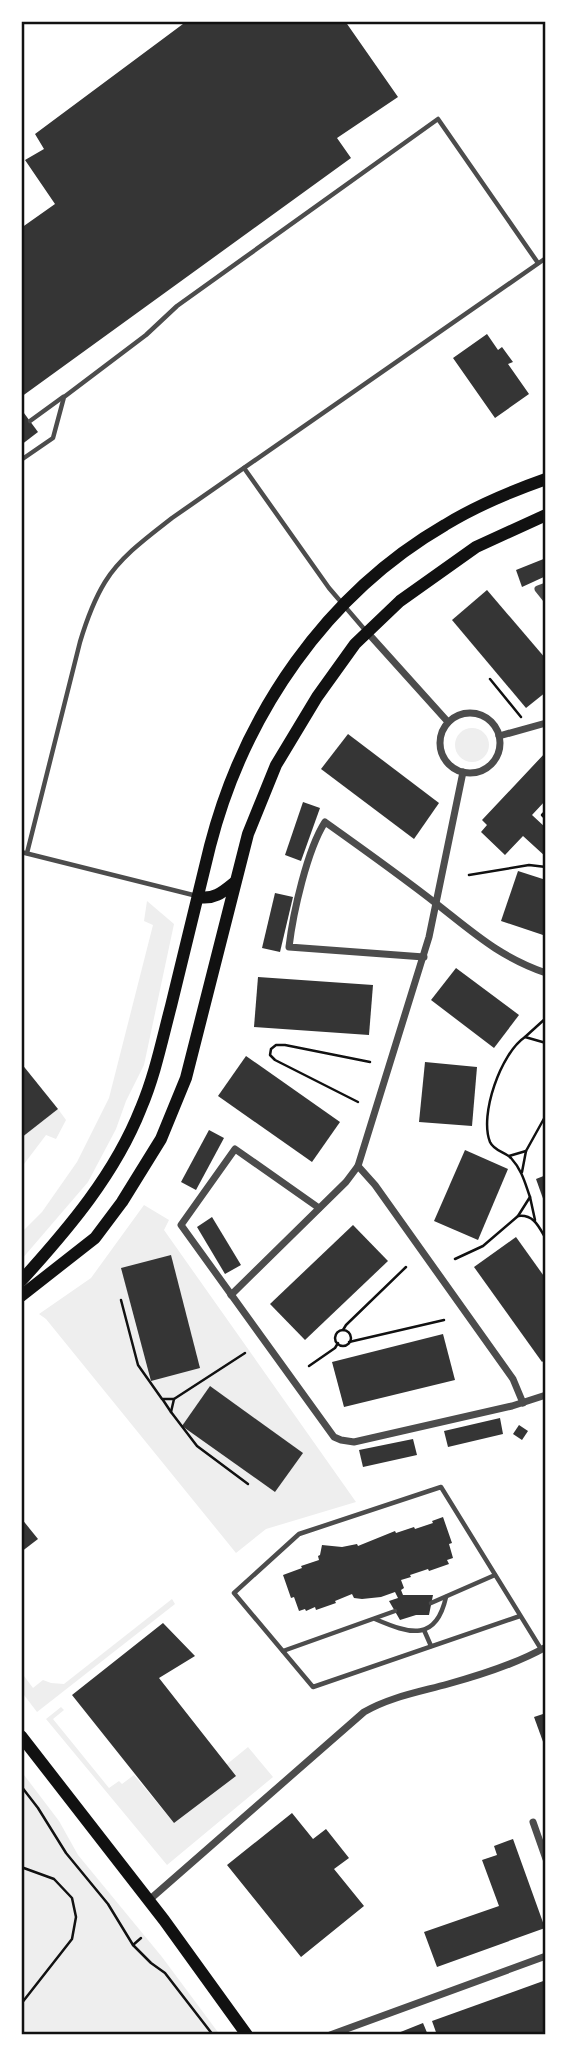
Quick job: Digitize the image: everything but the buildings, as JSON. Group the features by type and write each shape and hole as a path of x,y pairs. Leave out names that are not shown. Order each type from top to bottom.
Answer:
{"main road":[{"path":"21,1281 80,1212 109,1171 132,1130 156,1064 219,816 247,743 287,674 304,650 359,588 401,555 445,524 546,479"},
{"path":"21,1296 95,1238 122,1202 160,1139 186,1078 248,834 276,765 317,697 345,656 400,601 453,562 501,534 546,515"},
{"path":"198,897 216,896 234,883"},
{"path":"21,1736 247,2035"}],"street":[{"path":"546,586 538,589 546,599"},
{"path":"367,632 448,722"},
{"path":"466,713 490,721 499,736 499,749 494,761 478,771 463,772 450,765 440,747 441,734 448,722 466,713"},
{"path":"499,736 546,723"},
{"path":"231,1295 346,1182 358,1166 424,957 463,772"},
{"path":"424,957 289,947 293,920 313,848 325,822 500,953 546,973"},
{"path":"319,1208 235,1149 181,1225 330,1433 341,1440 354,1442 523,1403 546,1395"},
{"path":"358,1166 375,1185 513,1379 523,1403"},
{"path":"148,1901 355,1719 387,1701 500,1667 544,1648"},
{"path":"533,1822 546,1859"},
{"path":"330,2035 546,1956"}],"lane":[{"path":"30,421 146,335 177,306 438,119 538,264"},
{"path":"198,897 24,853 85,625 106,580 152,533 546,258"},
{"path":"21,460 53,438 64,397"},
{"path":"244,468 329,588 367,632"},
{"path":"520,1616 313,1687 234,1593 299,1534 441,1487 520,1616 544,1648"},
{"path":"431,1603 495,1575"},
{"path":"375,1619 406,1629 424,1630 438,1620 446,1597"},
{"path":"283,1651 395,1611"},
{"path":"424,1630 431,1646"}],"path":[{"path":"490,679 521,717"},
{"path":"546,811 542,815 546,819"},
{"path":"469,875 530,865 546,867"},
{"path":"546,1018 519,1041 502,1065 489,1108 489,1141 493,1148 509,1156 522,1172 535,1220 546,1239"},
{"path":"525,1037 546,1043"},
{"path":"358,1102 292,1071 270,1055 271,1049 276,1045 285,1045 370,1062"},
{"path":"522,1172 526,1151 546,1115"},
{"path":"509,1156 526,1151"},
{"path":"455,1259 483,1246 517,1216 530,1198"},
{"path":"517,1216 523,1215 535,1220"},
{"path":"309,1366 335,1348 338,1343 337,1334 406,1267"},
{"path":"121,1300 138,1365 197,1446 248,1483"},
{"path":"338,1343 343,1345 444,1320"},
{"path":"343,1330 349,1333 349,1342"},
{"path":"162,1399 174,1399 245,1353"},
{"path":"171,1412 174,1399"},
{"path":"21,1786 66,1853 108,1904 133,1945 164,1973 212,2035"},
{"path":"21,1867 54,1880 72,1898 76,1917 72,1939 21,2004"},
{"path":"133,1945 141,1938"}],"shaded area":[{"path":"472,728 484,733 489,745 484,757 472,762 460,757 455,745 460,733"},
{"path":"147,901 174,924 144,1065 116,1129 88,1182 21,1260 21,1233 42,1212 77,1162 109,1098 153,925 144,921"},
{"path":"58,1109 66,1120 56,1139 46,1135 21,1168 21,1138"},
{"path":"144,1205 169,1220 164,1230 356,1502 266,1529 236,1553 46,1319 39,1314 91,1278"},
{"path":"172,1599 175,1604 37,1712 21,1691 21,1672 33,1688 43,1680 64,1684"},
{"path":"61,1707 64,1710 53,1719 109,1788 119,1781 122,1784 134,1775 174,1823 226,1765 248,1747 273,1777 167,1865 46,1719"},
{"path":"21,1771 59,1821 78,1855 162,1957 220,2035 21,2035"}]}
